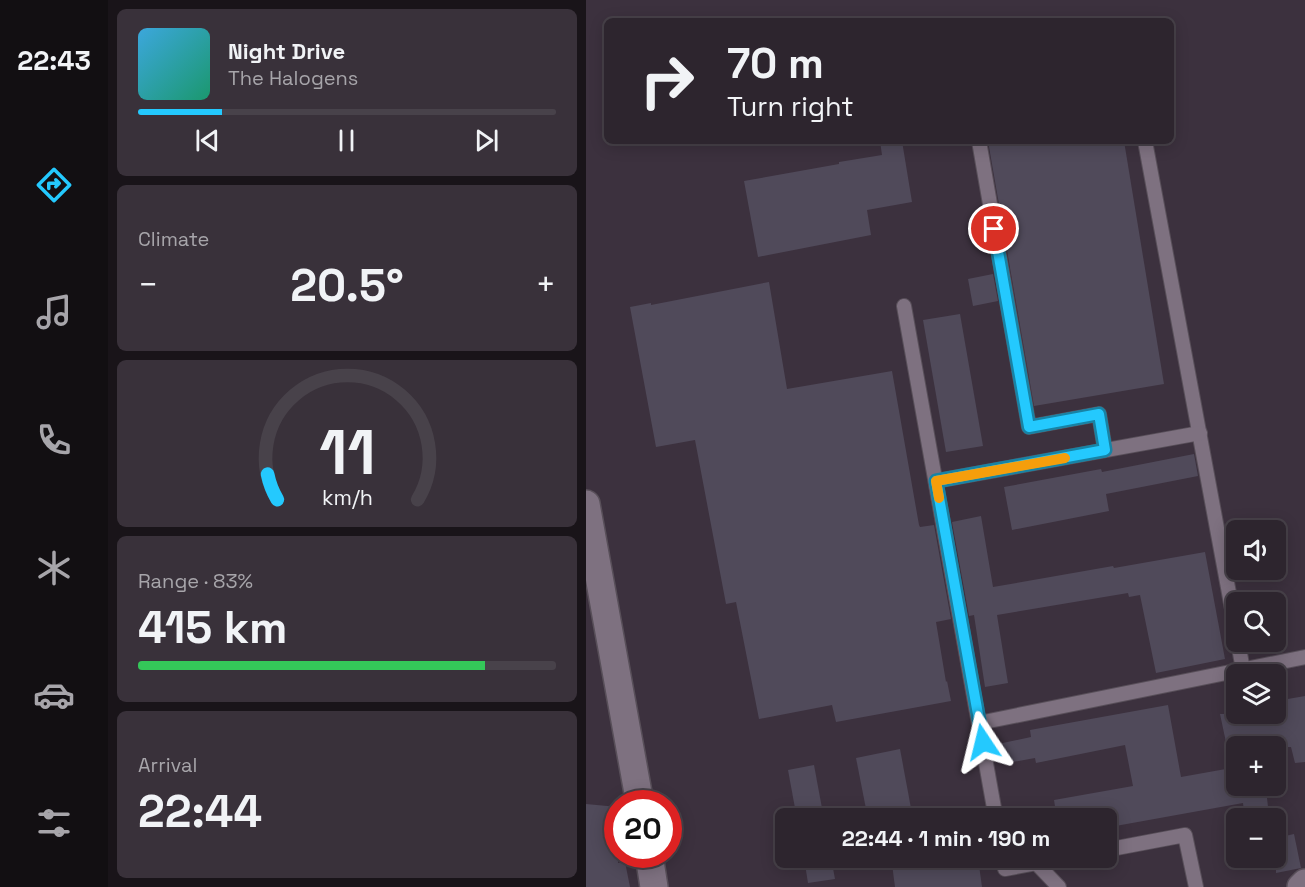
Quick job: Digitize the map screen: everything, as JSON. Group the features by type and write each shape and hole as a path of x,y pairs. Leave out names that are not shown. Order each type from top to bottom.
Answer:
{"street":[{"path":"586,504 637,790"},
{"path":"651,868 654,887"},
{"path":"1301,887 1304,883"}],"lane":[{"path":"980,144 1029,427 1099,414 1105,450"},
{"path":"1146,144 1229,592"},
{"path":"904,306 994,808"},
{"path":"936,481 1200,433"},
{"path":"1271,664 1304,657"},
{"path":"979,723 1226,673"},
{"path":"1117,848 1185,835 1196,887"},
{"path":"1041,868 1059,887"}],"building":[{"path":"880,144 902,144 912,202 867,210 871,235 758,257 744,181 882,155"},
{"path":"989,144 1124,144 1164,384 1034,406"},
{"path":"993,274 998,301 973,306 968,279"},
{"path":"769,282 787,389 892,371 919,525 920,527 934,525 951,619 936,622 951,701 836,722 832,705 759,719 736,602 726,604 695,440 656,447 630,307"},
{"path":"960,314 983,446 946,452 923,320"},
{"path":"1194,454 1198,476 1106,494 1109,511 1012,530 1004,487 1101,469 1102,472"},
{"path":"981,516 993,587 1205,552 1225,659 1156,673 1140,595 1129,597 1128,593 997,615 1008,683 985,687 974,615 969,616 952,522"},
{"path":"1305,696 1305,762 1295,763 1291,747 1286,747 1286,736 1226,736 1226,742 1220,714 1226,714 1226,724 1286,724 1286,699"},
{"path":"1168,705 1181,777 1226,769 1226,796 1278,796 1267,798 1268,807 1244,808 1243,803 1117,826 1117,808 1055,808 1054,800 1133,786 1125,745 1036,763 1035,758 1002,764 998,744 1031,737 1030,730"},
{"path":"900,749 911,808 866,808 856,758"},
{"path":"814,765 822,808 795,808 788,770"},
{"path":"586,804 604,806 604,868 626,868 630,887 586,887"},
{"path":"1294,834 1301,868 1276,873 1276,868 1286,868 1286,836"},
{"path":"806,868 833,868 835,879 808,883"},
{"path":"893,868 979,868 982,887 895,887"}],"slow traffic":[{"path":"939,498 936,481 1065,458"}],"route":[{"path":"983,742 936,481 1105,450 1099,414 1029,427 994,229"}]}
